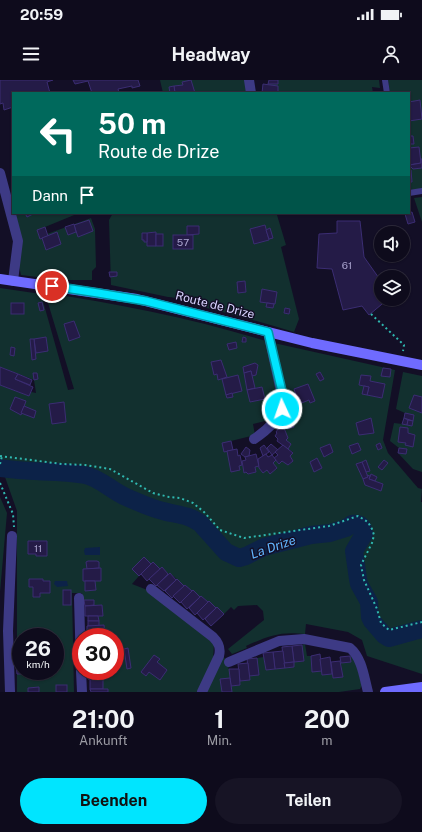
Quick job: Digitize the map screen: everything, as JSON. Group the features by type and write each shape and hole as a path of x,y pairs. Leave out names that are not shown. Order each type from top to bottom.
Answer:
{"main road":[{"name":"Route de Drize","path":"0,279 137,300 340,349 422,366"},
{"path":"385,692 422,688"}],"street":[{"path":"249,80 251,92"},
{"path":"0,173 18,241 13,281"},
{"path":"254,439 271,425 284,405 268,332"},
{"path":"10,692 8,631 12,536"},
{"path":"151,589 213,637 219,645 219,656 202,692"},
{"path":"79,598 80,628"},
{"path":"229,662 279,641 304,639 350,648 355,652 358,658 368,692"},
{"path":"81,680 82,692"}],"lane":[{"path":"385,80 386,92"},
{"path":"410,193 422,191"}],"path":[{"path":"370,314 404,345 403,354"},
{"path":"0,464 1,457 85,465 110,469 153,493 180,498 193,503 204,512 220,530 244,538 329,526 358,516 368,522 374,535 361,565 364,580 377,609 381,623 389,630 422,622"},
{"path":"0,483 13,514 14,529 12,536"}],"green space":[{"path":"160,80 246,80 248,92 163,92"},
{"path":"269,80 379,80 380,88 372,87 373,92 262,92 263,84 268,85"},
{"path":"388,80 422,80 422,189 410,190 410,92 390,92"},
{"path":"422,197 422,222 414,198"},
{"path":"13,214 77,214 45,227 47,234 91,218 95,229 96,267 92,271 92,280 62,280 21,275"},
{"path":"112,214 282,214 277,215 286,245 281,247 299,319 294,332 175,298 111,285 109,220"},
{"path":"0,288 41,294 68,390 74,389 45,293 157,313 266,341 280,404 269,420 253,424 255,435 231,441 233,450 237,449 238,455 240,455 244,472 249,474 256,472 255,467 263,468 270,473 277,469 273,463 276,460 279,464 282,461 288,465 293,461 290,456 293,452 288,449 291,444 286,440 288,438 284,428 281,425 285,421 292,419 274,343 395,370 383,440 388,453 418,488 422,489 422,674 367,656 362,640 348,632 306,624 305,634 288,633 274,635 254,642 246,646 247,648 232,654 228,649 264,620 263,611 257,605 238,606 234,610 231,607 224,614 217,607 216,608 201,596 200,597 193,590 192,591 185,585 184,586 170,573 168,574 162,567 160,569 153,562 151,564 144,557 132,569 139,576 132,584 150,591 214,644 213,660 198,692 108,692 108,689 103,689 103,680 124,680 124,628 87,628 87,626 98,620 98,616 103,616 102,605 94,605 94,600 84,600 82,598 82,593 72,593 72,680 74,680 74,692 17,692 17,680 64,680 64,628 17,628 17,511 5,477 0,477 0,385 29,396 31,392 36,393 34,380 0,367"},
{"path":"403,372 422,376 422,472 413,469 398,453 399,448 390,441 394,423 402,424 405,413 396,409"},
{"path":"0,497 7,513 0,592"},
{"path":"305,644 307,656 311,656 312,672 322,671 322,675 332,674 333,678 342,677 341,663 351,662 350,656 354,657 362,685 360,689 339,692 205,692 223,656 228,667 231,686 240,685 240,681 250,680 249,676 257,658 264,657 266,670 294,667 294,662 304,661 302,645"}],"water":[{"path":"100,547 100,555 85,555 85,548"},
{"path":"55,581 67,581 68,586 57,587 54,584"}],"building":[{"path":"0,80 53,80 47,82 50,92 12,92 12,107 4,110 3,103 0,104"},
{"path":"73,80 138,80 140,86 118,89 119,92 92,92 88,81 75,84"},
{"path":"191,80 195,92 175,92 174,86 183,85 182,82"},
{"path":"269,80 278,80 278,84 268,84"},
{"path":"263,84 278,86 278,92 262,92"},
{"path":"174,86 175,92 170,92 169,87"},
{"path":"420,100 422,119 410,121 410,102"},
{"path":"410,136 413,136 414,144 410,144"},
{"path":"419,147 421,163 410,165 410,148"},
{"path":"421,159 422,168 413,169 410,166 421,163"},
{"path":"410,170 411,170 412,182 410,182"},
{"path":"412,212 415,222 408,224 405,214 410,214"},
{"path":"26,214 33,214 27,217"},
{"path":"89,220 93,231 78,237 74,225"},
{"path":"337,221 360,221 364,257 374,271 374,306 380,306 369,315 362,306 343,310 332,269 317,268 319,234 337,233"},
{"path":"74,224 76,232 68,235 65,227"},
{"path":"265,225 269,240 254,244 250,229"},
{"path":"187,226 199,226 199,234 187,235"},
{"path":"45,227 48,236 40,239 37,230"},
{"path":"270,228 273,238 269,239 266,230"},
{"path":"57,232 61,244 46,250 42,238"},
{"path":"156,232 156,246 147,246 147,233"},
{"path":"142,233 147,233 147,242 142,240"},
{"path":"156,234 163,234 163,246 156,246"},
{"path":"173,235 193,235 193,249 173,249"},
{"path":"109,272 117,272 117,276 110,277"},
{"path":"245,281 246,292 238,293 237,282"},
{"path":"262,289 277,292 275,304 260,302"},
{"path":"42,302 44,310 40,311 38,303"},
{"path":"11,303 24,303 24,314 11,314"},
{"path":"267,303 274,304 273,308 266,307"},
{"path":"285,308 290,309 289,314 284,313"},
{"path":"74,321 80,337 69,341 64,324"},
{"path":"46,337 48,351 36,353 34,339"},
{"path":"243,337 246,338 246,342 242,342"},
{"path":"30,339 34,339 36,359 32,360"},
{"path":"236,342 237,348 229,350 227,344"},
{"path":"11,347 15,348 14,356 10,355"},
{"path":"221,360 227,377 218,380 217,374 214,375 211,362"},
{"path":"255,363 258,365 256,375 252,376 251,371 244,373 243,367"},
{"path":"0,367 18,374 15,379 33,387 29,396 0,385"},
{"path":"383,368 391,369 390,377 381,376"},
{"path":"251,371 255,388 247,390 244,373"},
{"path":"320,372 324,379 320,381 316,374"},
{"path":"33,373 37,373 38,379 34,380"},
{"path":"18,374 32,380 30,385 15,379"},
{"path":"238,375 242,391 226,395 222,379"},
{"path":"361,375 371,376 370,381 385,384 382,398 367,395 369,387 359,385"},
{"path":"308,384 315,401 310,403 309,400 299,404 294,389"},
{"path":"364,386 369,387 367,395 362,394"},
{"path":"262,387 265,399 250,402 247,390"},
{"path":"232,393 233,397 227,398 226,395"},
{"path":"414,395 422,397 422,413 409,408"},
{"path":"15,397 26,401 21,415 10,409"},
{"path":"64,402 66,422 52,424 49,404"},
{"path":"24,406 36,411 34,418 21,413"},
{"path":"405,413 414,415 413,421 404,418"},
{"path":"371,418 374,433 359,435 356,423"},
{"path":"404,418 408,420 407,425 402,424"},
{"path":"292,419 294,427 287,429 285,421"},
{"path":"408,420 413,421 412,426 407,425"},
{"path":"281,425 284,428 288,438 286,440 291,444 288,449 277,441 278,439 275,436"},
{"path":"400,427 408,428 408,433 415,435 413,447 405,445 406,443 398,442"},
{"path":"231,441 233,450 224,452 222,443"},
{"path":"358,443 361,450 352,454 349,446"},
{"path":"380,443 382,448 378,450 376,445"},
{"path":"271,444 278,450 272,455 267,448"},
{"path":"330,444 333,452 324,457 320,448"},
{"path":"264,445 269,452 263,456 260,448"},
{"path":"283,445 293,453 290,456 293,461 288,465 282,461 279,464 274,458 278,455 275,452"},
{"path":"246,447 250,450 249,456 245,457 241,454"},
{"path":"399,448 407,449 406,454 398,453"},
{"path":"237,449 242,465 239,466 240,470 231,472 227,451"},
{"path":"256,454 259,466 255,467 256,472 248,474 246,472 244,473 242,461 246,460 245,457"},
{"path":"266,454 268,457 272,455 276,460 273,463 277,468 270,474 267,470 263,473 259,468 258,459"},
{"path":"317,458 322,468 314,472 310,462"},
{"path":"366,460 370,471 366,472 362,462"},
{"path":"384,460 388,463 382,470 378,467"},
{"path":"362,462 368,477 363,479 356,464"},
{"path":"371,474 377,477 375,481 369,479"},
{"path":"367,475 370,476 369,479 383,484 381,491 365,485 363,479 368,477"},
{"path":"28,541 47,541 47,556 28,554"},
{"path":"144,557 151,564 139,576 132,569"},
{"path":"86,562 99,562 99,568 87,569"},
{"path":"153,562 160,569 147,581 141,574"},
{"path":"162,567 168,574 156,586 149,579"},
{"path":"101,568 101,581 83,581 83,569"},
{"path":"170,573 176,580 164,591 157,585"},
{"path":"29,579 43,579 43,581 50,581 50,593 40,593 40,597 33,597 33,587 29,587"},
{"path":"177,579 184,586 172,598 165,591"},
{"path":"85,581 95,581 96,590 85,591"},
{"path":"185,585 192,591 180,603 173,596"},
{"path":"63,590 71,590 71,605 63,605"},
{"path":"193,590 200,597 187,609 181,602"},
{"path":"201,596 208,602 195,615 189,608"},
{"path":"84,600 94,600 94,605 85,606"},
{"path":"209,601 216,608 203,620 197,613"},
{"path":"102,605 103,616 85,616 85,606"},
{"path":"217,607 224,614 211,626 205,619"},
{"path":"88,616 98,616 99,621 88,621"},
{"path":"88,621 99,621 99,626 88,626"},
{"path":"104,625 104,628 87,628 87,626"},
{"path":"302,645 304,661 294,662 292,646"},
{"path":"292,646 294,662 284,663 282,647"},
{"path":"128,648 131,668 127,669 124,649"},
{"path":"283,651 285,668 275,669 273,652"},
{"path":"273,652 275,669 266,670 263,653"},
{"path":"320,654 322,671 312,672 311,656"},
{"path":"154,655 160,659 157,662 167,670 160,680 149,672 146,676 141,672"},
{"path":"350,656 351,662 341,663 340,657"},
{"path":"330,657 332,674 322,675 320,659"},
{"path":"257,658 259,675 249,676 247,659"},
{"path":"340,661 343,677 333,678 331,662"},
{"path":"294,662 294,667 285,668 284,663"},
{"path":"248,663 250,680 240,681 238,664"},
{"path":"229,669 239,669 240,685 231,686"},
{"path":"230,678 232,692 222,692 220,679"},
{"path":"90,680 103,680 103,689 90,689"},
{"path":"56,685 67,685 67,692 56,692"},
{"path":"39,687 39,692 28,692 28,688"},
{"path":"90,689 108,689 108,692 91,692"}],"waterway":[{"name":"La Drize","path":"0,468 85,475 144,505 158,510 186,516 195,520 200,523 226,552 239,558 264,547 311,535 330,533 346,528 352,524 357,524 362,527 364,534 354,551 359,584 369,602 370,617 372,621 384,635 389,638 422,629"}],"route":[{"path":"52,286 146,301 268,332 284,400 282,409"}]}
